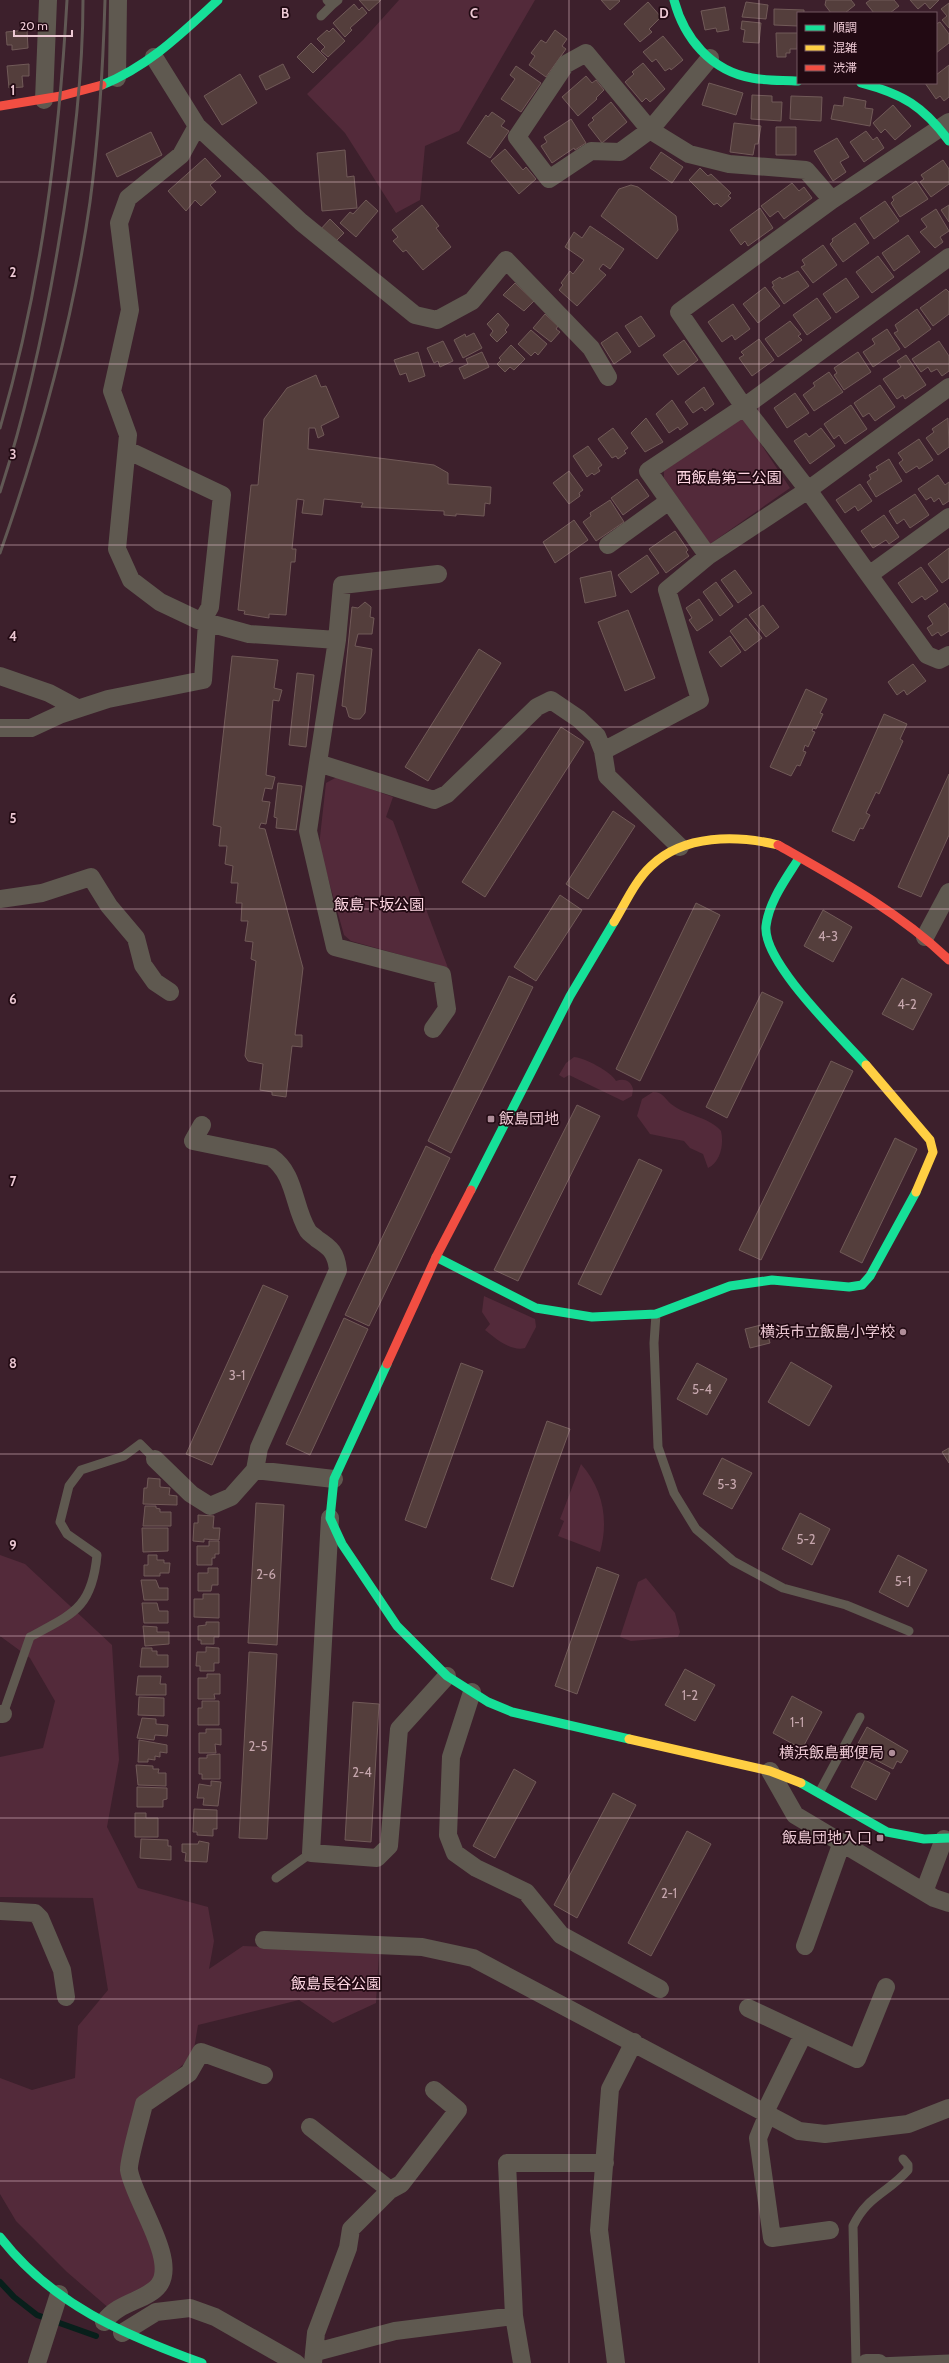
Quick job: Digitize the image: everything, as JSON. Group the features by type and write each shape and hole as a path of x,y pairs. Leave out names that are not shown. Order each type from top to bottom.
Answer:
{"street":[{"path":"44,100 48,0"},
{"path":"117,78 118,0"},
{"path":"0,106 44,100 91,89 117,78 154,58 218,0"},
{"path":"674,0 676,13 697,49 727,70 746,77 797,81"},
{"path":"710,58 650,130 620,152 592,151 549,179 517,137 566,64 586,53 650,130 664,141 696,156 729,164 806,170 832,200"},
{"path":"154,58 197,126 301,222 415,315 437,320 472,301 506,260 591,348 608,377"},
{"path":"864,84 908,98 946,130 832,200 679,312 744,407 808,490 927,655 939,660 949,655"},
{"path":"197,126 181,155 128,198 119,223 130,310 112,391 128,435 117,549 131,580 160,602 204,622 249,634 336,640"},
{"path":"708,556 648,471 744,407 949,257"},
{"path":"603,751 700,700 667,590 708,556 808,490 949,387"},
{"path":"0,728 31,728 77,708 108,699 203,680 204,622 210,606 222,495 127,450"},
{"path":"608,545 669,501"},
{"path":"869,575 949,517"},
{"path":"433,1029 447,1009 442,975 335,946 308,830 336,640 342,585 438,574"},
{"path":"0,676 50,693 77,708"},
{"path":"318,763 434,800 447,794 537,707 551,700 578,718 597,736 603,751 607,776 680,847"},
{"path":"447,1676 398,1730 389,1846 377,1858 311,1853 330,1518 334,1479 436,1257 570,996 627,900 651,866 680,847 712,839 743,838 778,845 856,890 926,937 949,960"},
{"path":"436,1257 536,1308 592,1317 656,1314 730,1286 772,1280 849,1287 862,1285 870,1276 914,1197 933,1152 930,1140 925,1132 782,970 770,949 766,928 785,880 800,858"},
{"path":"0,899 42,893 91,877 109,906 136,938 143,965 155,982 170,992"},
{"path":"926,937 949,892"},
{"path":"155,1459 190,1494 210,1506 231,1497 255,1470 259,1448 338,1270 337,1258 332,1248 308,1232 287,1176 280,1163 272,1157 193,1142 202,1125"},
{"path":"255,1470 334,1479"},
{"path":"330,1518 342,1544 397,1626 447,1676 472,1692 512,1712 770,1771 807,1786 882,1832 910,1839 946,1838 924,1892"},
{"path":"472,1692 451,1757 448,1835 455,1853 476,1868 526,1892 561,1935 660,1989"},
{"path":"770,1771 795,1814 924,1892 949,1903"},
{"path":"804,1946 842,1842"},
{"path":"0,1911 36,1913 40,1918 62,1970 66,1997"},
{"path":"264,1940 422,1947 474,1958 634,2042 765,2115 799,2131 825,2134 908,2124 949,2108"},
{"path":"748,2008 857,2059 886,1987"},
{"path":"803,2035 765,2115 758,2138 772,2238 830,2230"},
{"path":"616,2363 599,2230 610,2090 634,2042"},
{"path":"104,2322 112,2311 148,2293 159,2285 165,2271 161,2252 129,2169 144,2104 189,2073 201,2052 264,2075"},
{"path":"434,2090 458,2110 400,2184 390,2190 351,2229 348,2248 316,2333 315,2357 395,2331 514,2316"},
{"path":"310,2127 390,2190"},
{"path":"522,2363 514,2316 507,2164 604,2163"},
{"path":"0,2237 24,2266 59,2294 122,2333 202,2363"},
{"path":"37,2363 59,2294"},
{"path":"122,2333 156,2312 190,2308 215,2317 296,2363"}],"lane":[{"path":"320,16 332,2"},
{"path":"656,1314 654,1343 658,1447 674,1494 696,1530 733,1561 784,1588 846,1605 909,1631"},
{"path":"2,1714 30,1637 73,1614 88,1594 95,1570 97,1555 67,1534 60,1522 69,1486 81,1470 124,1456 140,1444 155,1459"},
{"path":"819,1793 860,1718"},
{"path":"276,1878 311,1853"},
{"path":"856,2363 853,2226 859,2214 869,2201 908,2170 908,2165 903,2159"},
{"path":"874,2363 949,2359"}],"green space":[{"path":"399,0 535,0 459,131 425,146 420,200 396,213 345,133 307,94 363,40"},
{"name":"西飯島第二公園","path":"737,419 745,420 790,488 710,544 664,478 664,470"},
{"name":"飯島下坂公園","path":"337,777 393,797 386,817 393,821 448,968 351,941 344,935 319,846 326,783"},
{"path":"574,1057 584,1059 597,1066 609,1073 616,1081 626,1080 629,1082 633,1089 632,1096 623,1101 569,1075 564,1078 559,1075 566,1063"},
{"path":"653,1092 661,1094 677,1108 710,1122 721,1131 722,1146 719,1157 712,1165 708,1168 703,1154 690,1148 684,1141 650,1134 637,1116 642,1099"},
{"path":"484,1296 535,1319 536,1327 525,1348 520,1349 509,1346 485,1330 490,1324 482,1312"},
{"path":"581,1464 595,1484 602,1505 604,1528 600,1552 558,1536 564,1521 560,1519"},
{"name":"飯島長谷公園","path":"0,1555 25,1564 112,1645 119,1760 107,1827 138,1888 208,1907 214,1941 209,1969 243,1946 379,1952 376,2003 333,2023 299,2000 198,2025 193,2055 142,2103 127,2169 168,2278 118,2316 67,2272 16,2221 0,2194 0,2078 32,2090 75,2078 78,2026 108,1990 93,1898 0,1897 0,1757 43,1748 55,1701 30,1658 0,1636"},
{"path":"646,1578 675,1613 680,1632 678,1637 631,1641 620,1637 638,1582"}],"building":[{"path":"359,0 381,0 369,11"},
{"path":"601,0 619,0 620,1 610,10"},
{"path":"826,0 851,0 855,5 846,12 830,12 825,5"},
{"path":"870,0 894,0 899,6 891,12 873,12 866,3"},
{"path":"910,0 939,0 930,9 925,3 918,9"},
{"path":"648,2 661,17 649,29 652,32 640,42 624,24"},
{"path":"746,2 768,5 766,19 742,17"},
{"path":"949,3 949,28 942,20 947,16 941,9"},
{"path":"354,4 359,10 362,7 367,13 350,28 352,30 345,37 333,23"},
{"path":"725,7 729,30 717,32 716,28 705,30 701,11"},
{"path":"774,9 804,10 804,12 797,12 797,26 774,25"},
{"path":"742,21 761,23 759,43 743,42 745,30 741,29"},
{"path":"940,22 949,34 949,43 937,52 937,24"},
{"path":"333,28 345,41 328,57 321,51 325,47 317,39 327,30 329,32"},
{"path":"27,30 28,48 12,50 12,45 7,45 6,32"},
{"path":"555,30 567,39 562,46 566,49 546,77 529,65 535,56 531,53 541,40 546,43"},
{"path":"776,33 797,33 797,49 790,49 790,53 786,53 786,57 777,57"},
{"path":"663,36 683,60 671,70 670,68 665,71 656,59 652,62 643,52"},
{"path":"311,43 327,59 313,73 297,57"},
{"path":"643,63 665,89 650,102 646,98 642,102 625,82 634,74 632,72"},
{"path":"29,64 29,76 22,76 23,87 9,88 7,66"},
{"path":"283,64 290,78 266,90 259,76"},
{"path":"949,65 949,97 944,101 940,96 936,99 926,84 937,84 937,74"},
{"path":"516,66 541,83 521,112 501,99 515,79 510,75"},
{"path":"240,74 257,103 222,125 204,96"},
{"path":"586,76 592,83 596,80 604,90 596,98 597,99 578,116 562,97"},
{"path":"709,83 743,93 736,115 702,105"},
{"path":"752,95 772,96 772,102 782,102 781,121 751,119"},
{"path":"791,96 822,97 821,121 790,119"},
{"path":"844,97 866,101 865,108 873,109 870,126 831,119 834,105 843,106"},
{"path":"611,102 627,122 602,143 588,125 594,120 592,118"},
{"path":"893,105 911,126 895,140 885,129 881,133 873,123"},
{"path":"492,112 505,121 501,126 509,131 490,158 467,143 486,115 488,117"},
{"path":"571,119 586,143 575,150 574,148 552,163 541,146 547,142 544,137"},
{"path":"734,123 761,126 758,144 755,144 753,155 730,152"},
{"path":"776,127 796,127 796,155 776,155"},
{"path":"866,131 873,140 877,137 884,148 864,162 850,142"},
{"path":"151,132 162,155 117,177 106,154"},
{"path":"837,138 849,157 840,162 846,172 833,181 814,151"},
{"path":"505,149 523,170 526,167 536,179 519,194 491,161"},
{"path":"345,150 347,177 354,176 357,208 322,211 317,153"},
{"path":"661,152 683,167 672,183 650,168"},
{"path":"205,158 221,176 210,185 216,192 201,206 195,200 186,211 168,191"},
{"path":"943,160 949,169 949,184 931,197 920,182 924,179 921,175"},
{"path":"700,168 708,176 711,174 731,193 728,196 731,198 721,207 717,203 714,205 689,180"},
{"path":"916,181 928,199 900,217 891,203 894,200 892,197"},
{"path":"792,183 799,191 804,187 812,198 784,219 778,211 770,217 761,206"},
{"path":"631,185 638,187 676,216 678,230 657,259 601,216 619,189"},
{"path":"366,200 378,211 356,237 340,223 350,212 353,214"},
{"path":"885,201 899,221 874,239 860,218"},
{"path":"422,205 439,226 436,228 451,247 423,270 406,250 403,252 393,241 398,237 392,230"},
{"path":"949,205 949,222 941,210"},
{"path":"760,208 773,228 748,246 745,241 741,245 730,230"},
{"path":"936,209 949,231 940,237 943,242 935,248 920,232 927,227 921,219"},
{"path":"330,219 344,233 333,244 319,231"},
{"path":"855,223 869,243 843,262 830,244 833,241 832,239"},
{"path":"590,226 624,249 610,269 603,264 599,269 606,275 577,306 559,290 563,285 561,283 570,271 573,274 584,260 565,247 574,232 582,238"},
{"path":"908,235 920,252 894,271 882,253"},
{"path":"823,245 837,265 813,283 801,267 805,265 802,260"},
{"path":"878,256 894,277 872,293 856,272"},
{"path":"798,271 809,286 784,304 772,287 774,286 772,282 780,277 782,279"},
{"path":"846,278 859,297 836,313 823,294"},
{"path":"515,283 534,301 524,311 503,295"},
{"path":"765,287 780,306 758,323 743,304"},
{"path":"946,289 949,292 949,314 933,326 920,308"},
{"path":"817,298 831,318 807,335 793,315"},
{"path":"733,304 750,329 735,340 732,335 722,342 708,322"},
{"path":"917,309 931,329 905,348 894,333 898,331 895,325"},
{"path":"498,313 509,325 505,330 507,332 497,342 490,335 493,331 487,324"},
{"path":"545,314 558,326 556,329 560,332 551,342 533,328"},
{"path":"641,316 655,336 639,347 625,326"},
{"path":"790,321 801,334 798,336 802,340 778,357 765,339"},
{"path":"887,329 900,349 873,367 863,352 875,344 872,339"},
{"path":"531,330 547,344 538,355 535,352 531,356 518,344"},
{"path":"617,332 631,352 614,364 601,343"},
{"path":"474,333 482,348 463,358 454,340 465,334 466,337"},
{"path":"759,339 774,360 752,376 739,358 744,355 741,352"},
{"path":"684,340 698,360 678,375 663,355"},
{"path":"443,341 453,361 440,367 438,361 434,363 427,348"},
{"path":"939,341 949,356 949,371 942,376 937,369 931,372 928,367 921,372 912,359"},
{"path":"511,345 525,359 514,370 510,367 505,372 497,364 501,360 499,358"},
{"path":"418,352 425,376 409,382 406,373 400,375 394,360"},
{"path":"482,352 489,367 464,379 459,368 468,364 466,359"},
{"path":"858,352 871,372 844,390 834,375 837,373 834,368"},
{"path":"906,355 926,385 905,399 903,395 897,399 883,379 901,367 897,361"},
{"path":"829,372 843,392 814,411 803,395 815,386 813,383"},
{"path":"316,375 321,387 326,386 339,417 321,426 324,435 318,438 315,428 309,428 308,449 434,465 448,473 448,484 491,487 490,504 485,503 484,516 456,514 456,516 444,515 444,511 361,507 363,503 324,499 322,515 302,513 304,500 297,499 292,549 296,549 295,562 291,562 286,615 269,614 269,618 244,614 245,611 238,610 251,485 258,485 264,419 287,388"},
{"path":"880,385 895,407 875,421 869,413 863,417 854,403"},
{"path":"704,387 714,404 705,411 702,407 693,413 685,402"},
{"path":"795,393 809,413 787,428 774,408"},
{"path":"672,400 688,424 680,430 678,427 669,433 656,414"},
{"path":"851,405 867,429 845,444 839,435 834,439 824,424"},
{"path":"646,418 663,442 645,452 631,433"},
{"path":"948,418 949,447 938,455 926,438 934,432 932,429"},
{"path":"613,428 628,448 624,451 626,453 618,459 616,456 612,458 598,439"},
{"path":"821,428 835,446 810,464 794,441 806,433 809,437"},
{"path":"919,439 933,460 919,469 917,466 906,473 899,463 903,460 898,453"},
{"path":"588,446 602,465 598,468 600,471 594,475 592,473 587,477 573,456"},
{"path":"889,459 902,481 876,497 867,482 871,479 869,475 878,470 876,467"},
{"path":"569,471 583,490 579,493 580,496 569,504 553,483"},
{"path":"938,475 945,485 949,482 949,501 943,505 939,498 934,502 931,497 926,500 918,489"},
{"path":"637,479 649,496 623,515 611,498"},
{"path":"860,484 872,501 858,511 855,506 845,513 836,500"},
{"path":"915,494 929,515 910,528 904,519 897,524 889,511"},
{"path":"610,500 624,522 596,541 583,522 591,516 590,513"},
{"path":"884,515 899,537 889,544 886,540 873,548 861,531"},
{"path":"574,520 588,540 555,563 543,542"},
{"path":"675,531 688,550 686,552 689,556 666,573 649,549"},
{"path":"949,548 949,578 942,583 928,564"},
{"path":"647,555 659,573 631,593 618,575"},
{"path":"921,567 938,591 925,600 922,596 912,603 898,583"},
{"path":"735,570 752,593 738,603 721,580"},
{"path":"611,571 616,596 585,603 580,578"},
{"path":"716,582 733,606 720,616 703,592"},
{"path":"699,599 713,620 697,631 689,620 692,618 686,608"},
{"path":"365,602 371,607 370,617 374,618 372,634 358,634 355,646 372,649 365,713 360,719 354,719 349,717 346,707 342,706 352,607 358,608"},
{"path":"945,603 949,609 949,631 941,636 938,632 932,636 927,628 933,624 928,616"},
{"path":"763,605 779,627 766,637 749,615"},
{"path":"628,610 655,678 625,691 598,622"},
{"path":"746,618 762,638 745,651 730,631"},
{"path":"730,636 741,652 721,667 709,652"},
{"path":"479,649 501,663 428,781 405,767"},
{"path":"232,656 278,660 274,688 282,690 279,701 273,700 266,775 275,777 272,789 265,788 262,801 270,802 266,824 261,823 259,828 265,829 303,968 295,1035 302,1035 302,1047 292,1046 286,1097 272,1095 272,1092 260,1090 263,1064 248,1061 245,1056 256,961 251,959 253,942 245,941 248,921 241,921 242,903 236,903 238,883 231,883 233,866 225,864 227,846 219,846 221,827 213,825"},
{"path":"913,664 926,681 907,695 904,690 897,695 888,682"},
{"path":"297,673 314,675 306,747 289,745"},
{"path":"806,689 827,699 820,713 823,714 816,729 813,728 812,731 815,732 808,747 805,745 803,751 806,752 800,766 797,765 791,776 770,767"},
{"path":"884,714 907,724 900,739 903,741 879,794 876,792 866,813 870,815 863,829 860,828 854,841 832,831"},
{"path":"561,727 584,742 485,897 462,882"},
{"path":"949,774 949,835 921,897 898,887"},
{"path":"278,783 302,786 296,830 276,828 277,818 274,817"},
{"path":"613,811 635,826 588,899 566,884"},
{"path":"560,895 582,910 536,981 514,967"},
{"path":"696,903 720,915 640,1081 616,1069"},
{"path":"823,910 852,927 833,962 804,946"},
{"path":"509,976 533,987 451,1153 428,1141"},
{"path":"902,978 932,994 913,1030 882,1014"},
{"path":"762,992 783,1002 727,1118 706,1107"},
{"path":"831,1061 853,1071 761,1260 739,1250"},
{"path":"577,1105 600,1116 518,1281 494,1270"},
{"path":"895,1138 917,1149 862,1263 840,1252"},
{"path":"426,1146 450,1158 369,1326 345,1315"},
{"path":"639,1159 662,1170 601,1295 578,1284"},
{"path":"263,1285 288,1296 212,1465 186,1454"},
{"path":"344,1318 368,1329 310,1455 286,1444"},
{"path":"765,1324 770,1343 750,1348 745,1329"},
{"path":"791,1362 832,1386 809,1426 768,1402"},
{"path":"461,1363 483,1371 426,1528 405,1520"},
{"path":"697,1363 727,1379 707,1415 677,1399"},
{"path":"547,1421 570,1429 513,1587 491,1579"},
{"path":"949,1448 949,1463 942,1452"},
{"path":"722,1458 752,1473 732,1509 703,1494"},
{"path":"148,1478 160,1479 160,1487 170,1488 169,1495 177,1496 177,1505 143,1504 144,1488 147,1488"},
{"path":"256,1503 284,1505 277,1645 248,1643"},
{"path":"145,1506 156,1506 156,1508 160,1509 160,1512 171,1512 171,1526 143,1526"},
{"path":"800,1513 830,1529 812,1565 782,1549"},
{"path":"198,1515 214,1516 213,1528 220,1528 219,1540 204,1539 204,1542 193,1541 194,1523 198,1523"},
{"path":"142,1528 168,1528 168,1551 143,1552"},
{"path":"209,1541 219,1541 219,1554 215,1554 215,1558 212,1558 212,1565 197,1565 197,1546 209,1546"},
{"path":"148,1555 157,1555 157,1560 164,1560 164,1563 170,1563 169,1573 160,1573 160,1576 144,1576 144,1565 148,1565"},
{"path":"898,1555 927,1570 908,1607 879,1592"},
{"path":"597,1567 619,1575 577,1694 555,1686"},
{"path":"208,1568 218,1568 218,1585 212,1585 211,1591 198,1591 198,1573 208,1573"},
{"path":"141,1580 156,1580 159,1588 168,1588 168,1600 144,1600"},
{"path":"203,1594 219,1594 219,1618 194,1617 194,1599 203,1599"},
{"path":"142,1603 157,1603 159,1611 168,1611 168,1623 144,1623"},
{"path":"206,1622 219,1622 219,1637 214,1637 214,1644 201,1644 201,1640 198,1640 198,1626 206,1625"},
{"path":"143,1626 157,1627 157,1632 169,1632 169,1644 145,1646"},
{"path":"206,1647 219,1648 219,1663 214,1663 214,1671 200,1671 200,1666 196,1666 197,1652 206,1652"},
{"path":"142,1648 152,1648 152,1651 157,1651 157,1655 168,1655 168,1667 140,1667"},
{"path":"249,1652 277,1654 267,1839 239,1838"},
{"path":"685,1669 715,1685 695,1721 665,1705"},
{"path":"207,1674 220,1674 220,1694 214,1694 215,1699 198,1699 198,1678 207,1678"},
{"path":"138,1676 161,1676 160,1684 166,1684 166,1695 136,1695"},
{"path":"792,1696 822,1712 802,1749 773,1733"},
{"path":"139,1697 164,1698 164,1716 138,1715"},
{"path":"202,1701 219,1701 219,1725 198,1725 198,1708 202,1708"},
{"path":"353,1702 379,1704 371,1842 345,1840"},
{"path":"142,1718 156,1719 156,1724 168,1725 167,1736 155,1735 154,1740 137,1738"},
{"path":"867,1727 908,1751 901,1763 897,1761 893,1769 855,1749"},
{"path":"206,1729 221,1729 221,1745 215,1744 216,1753 199,1753 199,1733 206,1733"},
{"path":"139,1740 167,1745 167,1753 160,1752 160,1757 155,1756 155,1760 148,1759 148,1762 138,1762"},
{"path":"220,1754 220,1779 202,1779 202,1774 199,1774 199,1758 207,1758 207,1755"},
{"path":"865,1760 890,1773 876,1800 851,1787"},
{"path":"136,1765 153,1766 153,1769 159,1769 158,1773 166,1773 166,1786 138,1785"},
{"path":"514,1769 536,1782 495,1858 473,1846"},
{"path":"211,1781 221,1782 218,1806 203,1805 204,1798 197,1798 199,1784 211,1786"},
{"path":"137,1787 167,1788 167,1799 163,1800 163,1807 137,1807"},
{"path":"613,1793 636,1805 577,1918 554,1905"},
{"path":"194,1809 217,1810 217,1829 213,1829 213,1836 197,1835 197,1832 193,1832"},
{"path":"135,1813 146,1813 146,1818 158,1818 158,1837 135,1837"},
{"path":"687,1831 711,1844 651,1956 628,1943"},
{"path":"141,1839 168,1840 168,1846 171,1846 171,1860 140,1858"},
{"path":"199,1841 209,1843 207,1862 185,1861 186,1853 182,1852 182,1844 198,1844"}],"waterway":[{"path":"0,2282 14,2297 37,2315 96,2336"}],"railway":[{"path":"0,428 27,322 46,216 59,108 67,0"},
{"path":"0,492 34,371 58,247 76,124 81,62 83,0"},
{"path":"0,553 29,467 54,380 65,336 83,247 90,202 98,127 105,0"}],"traffic: fast":[{"path":"102,85 135,68 164,48 218,0"},
{"path":"674,0 692,40 701,51 724,68 737,74 752,78 797,81"},
{"path":"865,84 889,92 911,103 921,110 949,141"},
{"path":"799,858 774,899 766,926 768,941 777,959 790,979 823,1019 866,1065"},
{"path":"471,1190 570,996 614,922"},
{"path":"436,1257 536,1308 592,1317 656,1314 730,1286 772,1280 849,1287 862,1285 870,1276 916,1192"},
{"path":"387,1364 334,1479 330,1518 342,1544 397,1626 447,1676 488,1702 512,1712 629,1739"},
{"path":"801,1783 887,1832 924,1839 949,1838"},
{"path":"0,2237 20,2261 43,2281 66,2299 91,2315 145,2341 202,2363"}],"traffic: slow":[{"path":"614,922 645,872 664,856 679,848 695,843 728,839 778,845"},
{"path":"866,1065 930,1140 933,1152 916,1192"},
{"path":"629,1739 770,1771 801,1783"}],"traffic: jam":[{"path":"0,106 61,96 102,85"},
{"path":"778,845 889,911 949,960"},
{"path":"387,1364 436,1257 471,1190"}],"place":[{"name":"飯島団地","path":"491,1119"},
{"name":"横浜市立飯島小学校","path":"903,1332"},
{"name":"横浜飯島郵便局","path":"892,1753"},
{"name":"飯島団地入口","path":"880,1838"}]}
